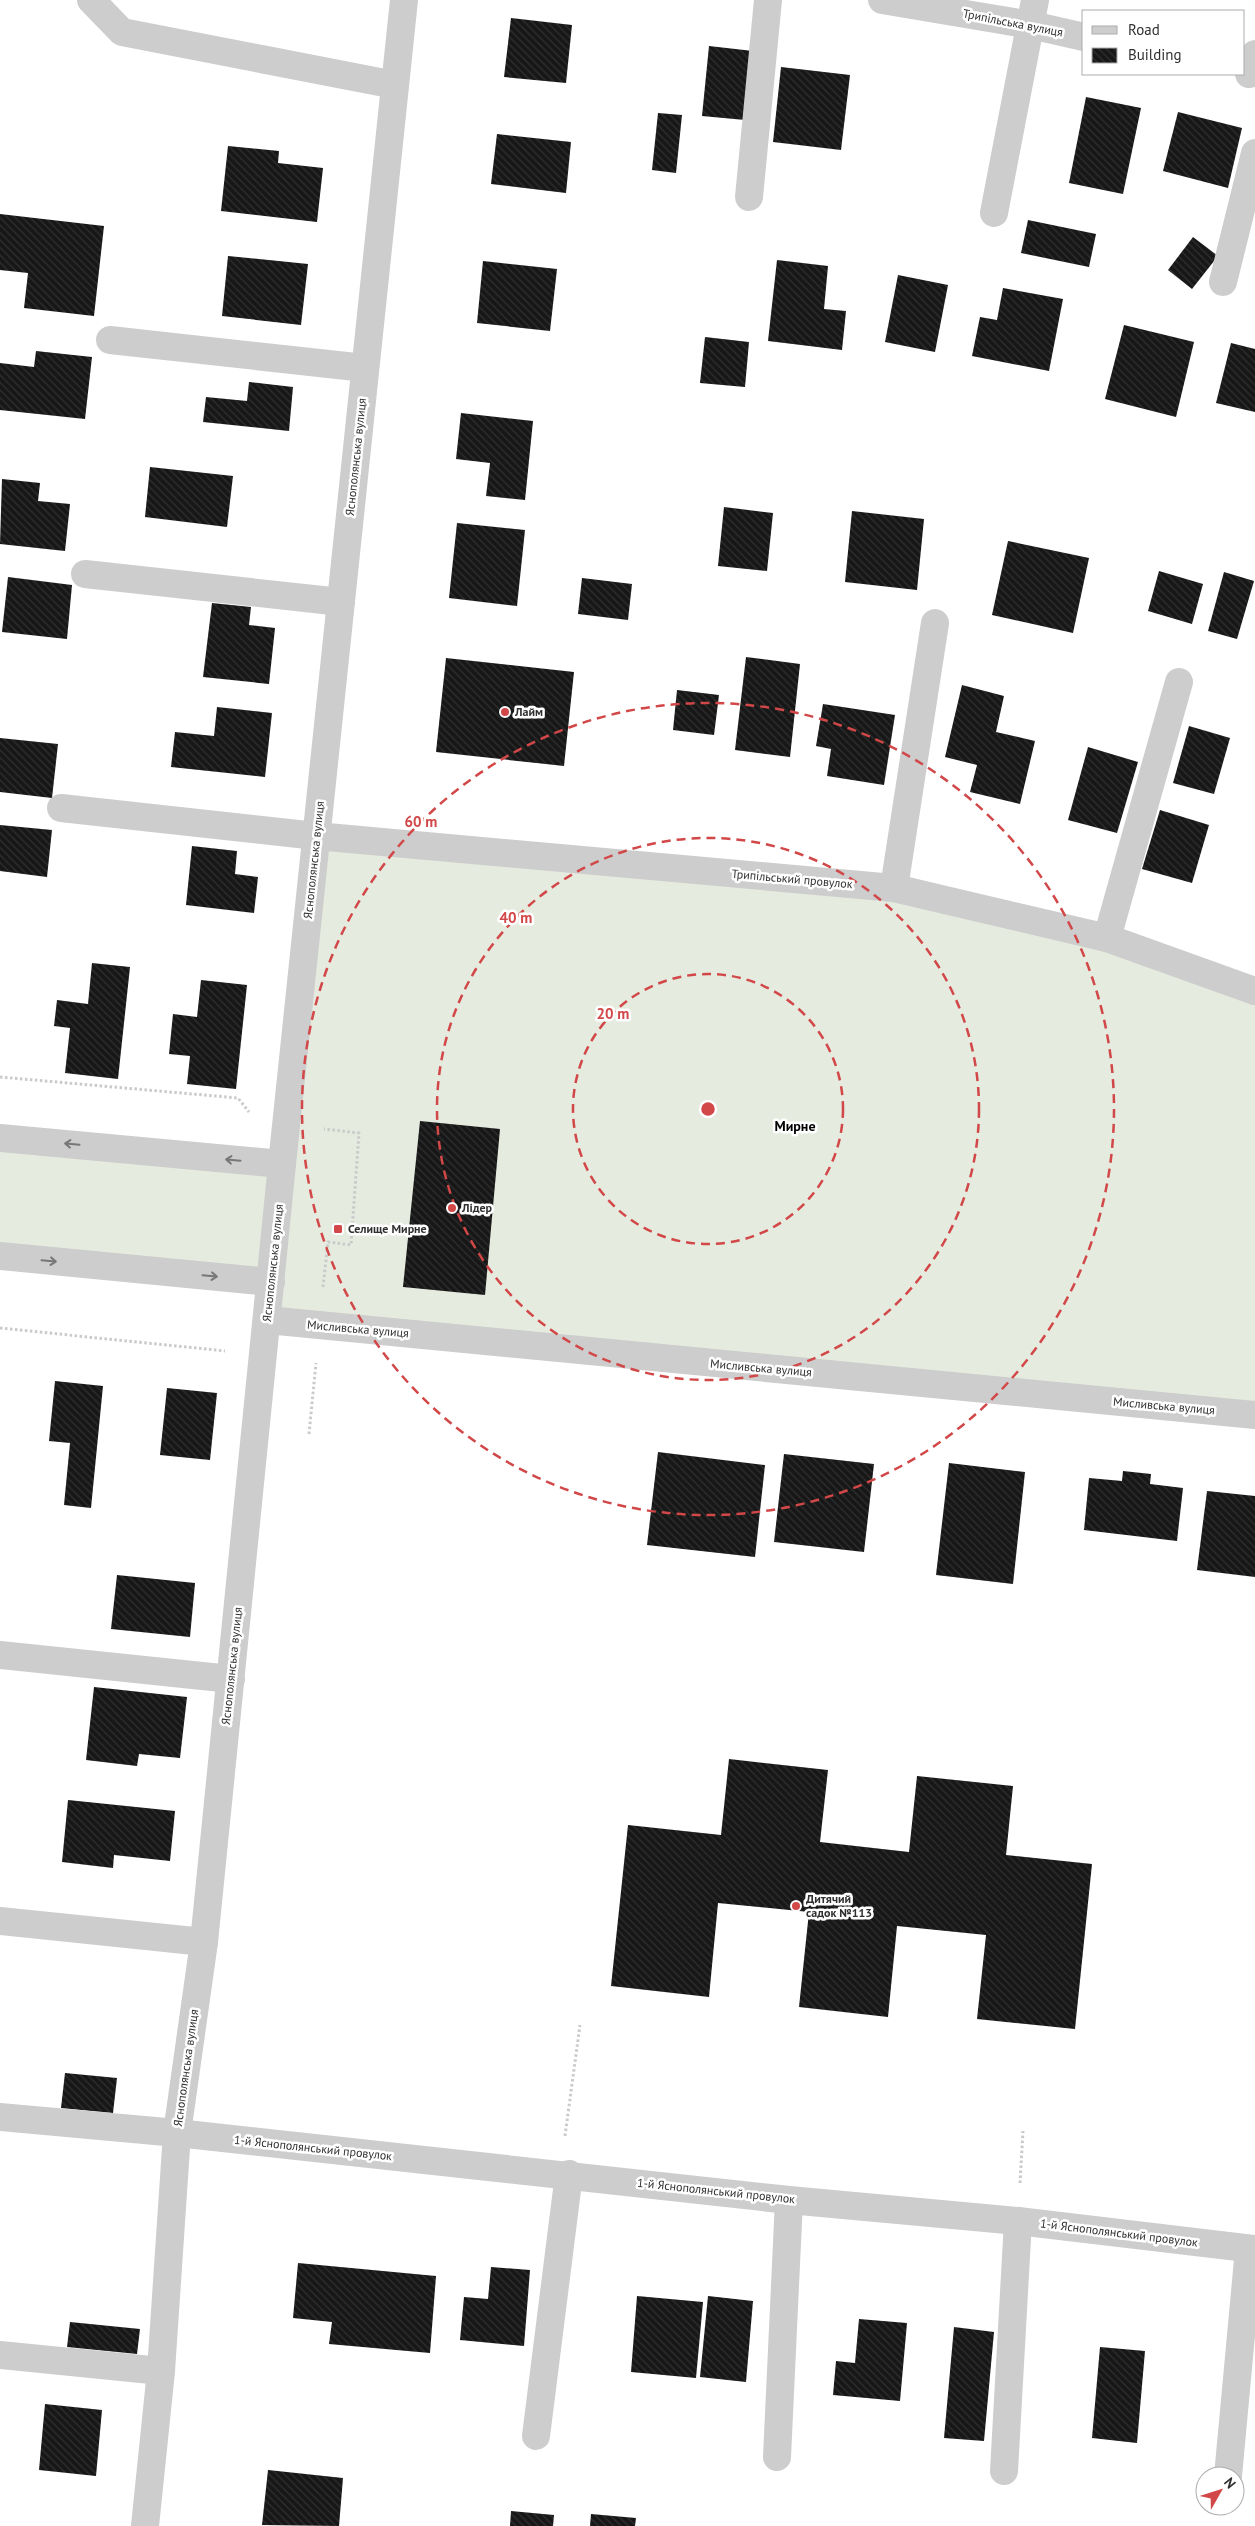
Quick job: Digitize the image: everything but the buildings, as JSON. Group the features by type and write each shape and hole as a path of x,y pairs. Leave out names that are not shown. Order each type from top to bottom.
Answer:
{"street":[{"path":"91,0 122,32 395,85"},
{"name":"Яснополянська вулиця","path":"146,2526 161,2371 177,2133 204,1942 282,1164 404,0"},
{"path":"749,197 768,0"},
{"name":"Трипільська вулиця","path":"882,0 1033,12 1082,36"},
{"path":"994,214 1033,12"},
{"path":"1223,282 1255,153"},
{"path":"110,340 365,368"},
{"path":"85,574 341,602"},
{"path":"894,888 935,623"},
{"path":"1107,938 1179,682"},
{"name":"Трипільський провулок","path":"60,808 316,836 894,888 1107,938 1255,991"},
{"path":"0,1138 282,1164"},
{"path":"0,1256 271,1282"},
{"name":"Мисливська вулиця","path":"267,1320 1255,1415"},
{"path":"0,1655 231,1679"},
{"path":"0,1920 204,1942"},
{"name":"1-й Яснополянський провулок","path":"0,2117 177,2133 788,2200 1018,2221 1252,2249"},
{"path":"536,2436 563,2174"},
{"path":"777,2457 788,2200"},
{"path":"1004,2471 1018,2221"},
{"path":"1229,2466 1252,2249"},
{"path":"0,2354 161,2371"}],"path":[{"path":"0,1077 238,1098 254,1118"},
{"path":"309,1434 328,1242 351,1245 359,1133 317,1129"},
{"path":"0,1328 232,1352"},
{"path":"563,2174 580,2025"},
{"path":"1018,2221 1023,2131"}],"shaded area":[{"path":"316,836 894,888 1255,991 1255,1415 267,1320 271,1282 0,1256 0,1138 282,1164"}],"place":[{"name":"Лайм","path":"505,712"},
{"name":"Лідер","path":"452,1208"},
{"name":"Селище Мирне","path":"338,1229"},
{"name":"Дитячий садок №113","path":"796,1906"}],"district":[{"name":"Мирне","path":"795,1126"}]}
